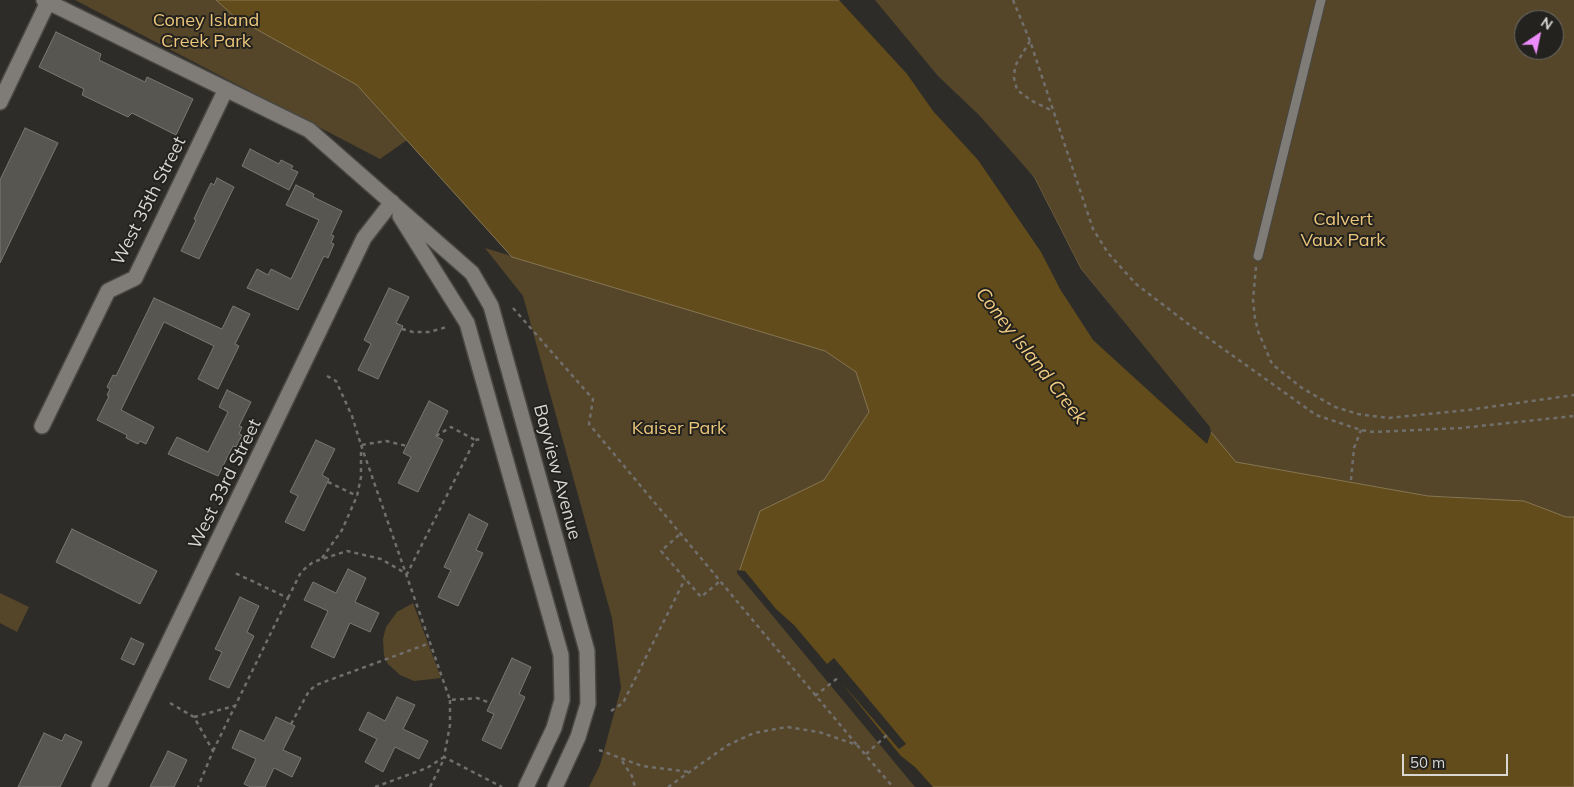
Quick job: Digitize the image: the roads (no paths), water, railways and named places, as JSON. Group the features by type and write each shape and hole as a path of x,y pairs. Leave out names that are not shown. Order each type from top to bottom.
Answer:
{"street":[{"name":"Bayview Avenue","path":"46,1 309,130 472,273 492,306 587,651 588,704 578,737 554,787"},
{"path":"0,102 46,1"},
{"name":"West 35th Street","path":"42,426 108,291 135,278 226,89"},
{"name":"Bayview Avenue","path":"392,202 467,323 561,655 562,700 554,728 526,787"},
{"name":"West 33rd Street","path":"99,787 364,238 392,202"}],"lane":[{"path":"1258,256 1321,0"}],"water":[{"name":"Coney Island Creek","path":"216,0 871,0 936,78 1034,177 1081,269 1121,319 1138,345 1236,462 1428,496 1524,501 1566,517 1574,517 1574,787 918,787 739,572 760,511 824,480 869,412 856,372 825,351 512,257 357,85 236,18"}],"park label":[{"name":"Coney Island Creek Park","path":"206,31"},
{"name":"Calvert Vaux Park","path":"1343,230"},
{"name":"Kaiser Park","path":"679,429"}]}
